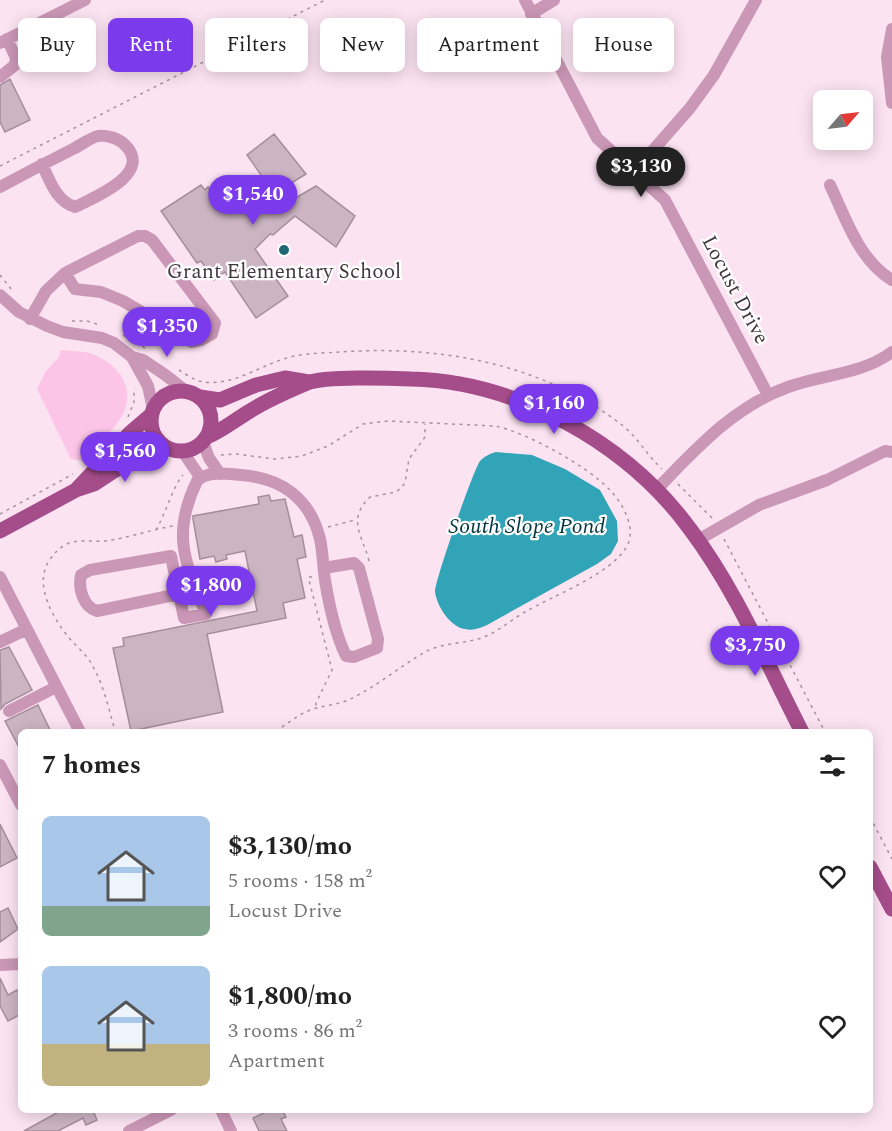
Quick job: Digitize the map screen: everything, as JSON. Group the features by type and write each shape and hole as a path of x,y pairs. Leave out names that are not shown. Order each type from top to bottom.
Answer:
{"main road":[{"path":"76,490 152,412 162,397 169,393 193,394 220,400 285,378 309,382 423,379 492,392 527,405 573,427 613,453 656,490 698,540 737,607 799,729"},
{"path":"0,531 76,490 94,483 137,456 166,448 183,452 192,450 205,439 272,398 309,382"},
{"path":"193,394 210,411 212,420 205,439"},
{"path":"152,412 153,434 166,448"},
{"path":"873,871 888,892 892,909"}],"street":[{"path":"0,76 15,65 16,58 4,41 85,0"},
{"name":"Locust Drive","path":"525,0 588,125 602,143 665,200 768,395"},
{"path":"531,14 554,0"},
{"path":"634,172 690,108 714,75 756,0"},
{"path":"892,29 888,47 887,74 892,103"},
{"path":"0,187 42,164 98,136 111,137 122,142 129,149 133,161 130,171 112,189 75,207 65,204 54,190 42,164"},
{"path":"830,185 863,251 874,267 892,280"},
{"path":"30,319 46,291 65,273 132,238 144,236 152,240 215,323 215,329 212,334 201,340 192,342 185,340 123,301 101,292 75,289 65,273"},
{"path":"0,296 30,319 63,332 102,338 114,343 132,357 150,365 193,394"},
{"path":"656,490 720,426 741,410 768,395 791,386 850,372 873,364 892,352"},
{"path":"132,357 148,386 152,412"},
{"path":"205,439 209,458 220,474"},
{"path":"698,540 717,525 759,504 827,480 885,451 892,452"},
{"path":"183,452 200,477"},
{"path":"179,594 97,610 88,607 84,600 80,580 81,576 90,570 171,556 179,594 183,618 206,614 184,558 183,519 192,490 200,477 212,474 270,479 283,486 309,512 318,531 325,572 346,656 354,657 377,648 379,644 361,573 354,563 325,572"},
{"path":"175,576 190,573"},
{"path":"0,577 78,729"},
{"path":"0,642 27,628"},
{"path":"9,711 56,687"},
{"path":"0,765 16,783"},
{"path":"0,965 18,964"},
{"path":"129,1131 165,1113"},
{"path":"222,1113 231,1131"}],"path":[{"path":"0,166 325,0"},
{"path":"0,275 11,289"},
{"path":"63,321 87,321 108,328"},
{"path":"118,332 147,350"},
{"path":"209,458 225,453 274,459 302,456 328,446 363,424 388,421 511,429 599,478 615,495 625,512 630,532 628,545 615,561 582,582 525,612 494,633 426,652 349,700 317,708 279,729"},
{"path":"318,531 356,520 370,497 396,492 403,486 409,459 425,437 425,423"},
{"path":"174,526 156,530 169,507 178,481 193,466"},
{"path":"0,514 66,479 80,469"},
{"path":"670,476 717,525 823,729"},
{"path":"356,520 369,561 367,569 361,573"},
{"path":"317,708 316,703 332,670 309,577 325,572"},
{"path":"873,823 892,859"}],"shaded area":[{"path":"61,350 89,353 107,362 121,376 127,394 127,404 123,414 84,461 71,459 37,389 46,371 59,357"}],"water":[{"name":"South Slope Pond","path":"496,452 532,455 565,469 600,490 617,521 618,541 611,554 597,564 487,625 468,630 454,624 441,609 435,592 436,584 476,469 482,459"}],"building":[{"path":"10,79 30,120 5,132 0,122 0,85"},
{"path":"274,134 306,174 262,201 270,213 316,186 355,216 336,247 295,216 273,235 270,234 255,249 288,296 256,318 225,272 214,280 201,261 197,263 161,211 201,185 205,190 208,187 224,211 266,182 247,155"},
{"path":"269,495 271,501 285,499 294,537 302,535 306,557 297,559 305,598 283,603 286,618 207,634 223,712 141,729 131,729 113,648 124,646 123,638 257,611 245,551 226,555 227,559 216,562 214,556 200,559 193,516 259,504 258,497"},
{"path":"9,647 32,690 5,704 1,709 0,650"},
{"path":"38,705 50,729 18,729 18,745 5,721"},
{"path":"0,824 17,858 0,867"},
{"path":"8,908 18,929 0,942 0,912"},
{"path":"0,978 8,995 17,990 18,992 18,1016 8,1021 0,1006"},
{"path":"57,1113 94,1113 97,1120 86,1125 83,1118 58,1131 24,1131"},
{"path":"264,1113 284,1113 286,1117 281,1119 287,1131 259,1131 253,1118"}],"place":[{"name":"Grant Elementary School","path":"284,250"}]}
